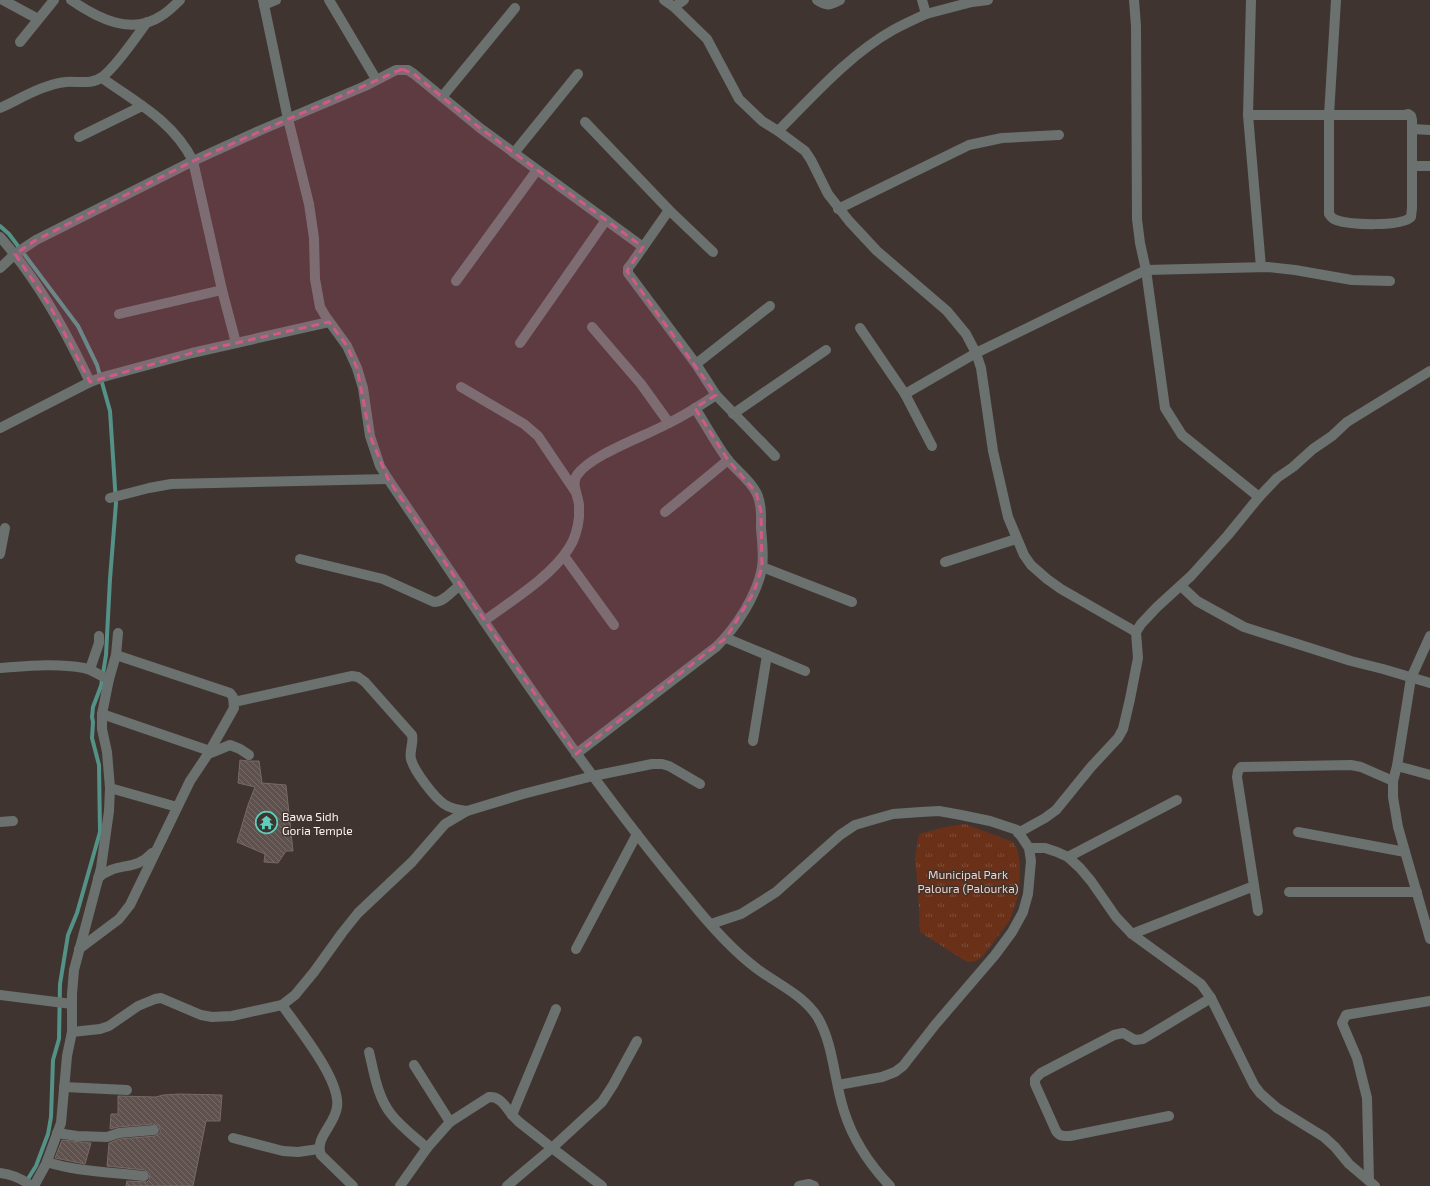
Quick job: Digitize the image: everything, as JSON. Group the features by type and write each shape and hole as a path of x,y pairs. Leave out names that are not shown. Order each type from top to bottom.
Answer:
{"street":[{"path":"3,0 38,19"},
{"path":"20,42 54,0"},
{"path":"71,0 109,21 121,24 137,25 160,17 180,0"},
{"path":"276,0 263,2 288,119 312,220 317,295 320,307 347,346 358,368 363,388 370,436 380,466 484,621 616,809 690,901 727,943 757,969 796,995 818,1018 826,1038 844,1110 850,1127 868,1160 890,1186"},
{"path":"330,0 376,79"},
{"path":"664,0 674,7 707,39 739,99 762,121 805,151 814,164 828,194 838,209 878,251 947,311 966,334 976,353 983,381 997,471 1008,517 1024,555 1031,565 1047,579 1136,632"},
{"path":"674,7 684,0"},
{"path":"817,0 827,5 840,0"},
{"path":"922,0 926,14"},
{"path":"778,131 842,67 893,30 926,14 972,1 988,0"},
{"path":"1134,0 1136,33 1137,212 1140,243 1146,270 1166,408 1182,435 1259,497"},
{"path":"1252,0 1248,115 1261,267"},
{"path":"1248,115 1329,115 1408,114 1411,116 1412,129 1412,213 1408,220 1375,224 1341,221 1331,218 1328,210 1329,115 1336,0"},
{"path":"442,97 515,8"},
{"path":"0,108 53,84 74,81 95,81 102,78 112,68 147,22"},
{"path":"0,268 27,245 140,187 260,130 365,86 396,70 408,70 480,128 643,247"},
{"path":"514,153 578,74"},
{"path":"102,78 163,121 186,146 193,161 222,290 236,343"},
{"path":"79,137 142,106"},
{"path":"585,122 713,252"},
{"path":"1412,129 1430,130"},
{"path":"838,209 969,145 1002,138 1059,135"},
{"path":"1412,166 1430,166"},
{"path":"456,280 538,170"},
{"path":"670,210 628,268 628,273 696,364 716,395 775,456"},
{"path":"520,343 606,220"},
{"path":"0,237 16,253 96,380"},
{"path":"905,394 976,353 1146,270 1261,267 1295,270 1352,280 1390,281"},
{"path":"119,314 222,290"},
{"path":"696,364 770,306"},
{"path":"0,428 96,380 192,353 329,322"},
{"path":"592,327 641,384 669,423"},
{"path":"860,328 905,394 932,446"},
{"path":"733,414 826,350"},
{"path":"1018,833 1056,810 1091,767 1118,738 1123,729 1126,717 1138,658 1136,632 1141,624 1157,607 1181,586 1228,535 1259,497 1277,478 1332,436 1347,422 1430,371"},
{"path":"461,387 524,424 538,436 577,495"},
{"path":"484,621 547,574 564,556 570,547 579,517 579,505 574,482 577,476 589,465 614,450 669,423 716,395"},
{"path":"576,754 726,638 754,592 759,580 763,553 761,511 756,492 728,460 695,408"},
{"path":"665,512 728,460"},
{"path":"110,498 171,484 388,479"},
{"path":"0,554 5,528"},
{"path":"945,562 1016,538"},
{"path":"564,556 614,625"},
{"path":"300,558 383,579 434,602 438,602 443,599 460,585"},
{"path":"762,567 852,602"},
{"path":"1181,586 1197,601 1244,627 1351,661 1430,683"},
{"path":"0,1173 20,1178 32,1185 47,1162 62,1115 67,1056 72,1032 64,1003 101,868 109,811 110,788 107,752 102,729 102,714 108,678 116,655 118,633"},
{"path":"92,670 99,643 99,636"},
{"path":"1430,636 1411,678 1397,766 1393,781 1394,809 1430,939"},
{"path":"726,638 805,671"},
{"path":"79,949 119,919 130,905 190,780 209,752 234,708 233,697 230,693 116,655"},
{"path":"753,741 767,655"},
{"path":"0,668 58,665 92,670 108,678"},
{"path":"234,702 352,676 358,677 365,682 412,735 411,759 434,795 450,808 468,811"},
{"path":"102,714 209,752 230,745 249,755"},
{"path":"72,1032 100,1029 109,1026 138,1006 161,998 201,1015 212,1018 232,1016 282,1005 295,995 310,977 342,933 362,909 407,868 445,824 468,811 523,794 593,776 652,764 662,764 676,769 700,784"},
{"path":"1258,911 1237,777 1238,771 1241,767 1351,765 1361,767 1393,781"},
{"path":"1397,766 1430,775"},
{"path":"110,788 177,807"},
{"path":"1068,858 1177,800"},
{"path":"711,924 741,914 776,892 840,835 855,825 893,814 939,812 961,815 1017,830 1029,848 1031,861 1028,894 1023,912 1012,932 995,955 934,1025 903,1066 895,1072 882,1077 838,1085"},
{"path":"0,822 13,821"},
{"path":"1298,832 1405,852"},
{"path":"576,949 637,834"},
{"path":"98,878 111,869 139,864 147,859 157,847"},
{"path":"1029,848 1045,848 1068,858 1080,868 1091,881 1116,917 1132,934 1193,976 1207,990 1212,998 1247,1072 1260,1093 1277,1108 1324,1138 1335,1147 1349,1164 1372,1184"},
{"path":"1132,934 1254,886"},
{"path":"1288,892 1417,892"},
{"path":"0,995 64,1003"},
{"path":"1169,1116 1070,1136 1062,1136 1056,1131 1035,1084 1035,1079 1041,1073 1114,1035 1123,1033 1135,1040 1143,1039 1212,998"},
{"path":"1372,1184 1367,1098 1357,1058 1342,1023 1346,1015 1430,1001"},
{"path":"282,1005 326,1069 333,1082 337,1097 337,1108 333,1120 319,1143 319,1149 324,1158 353,1186"},
{"path":"512,1115 556,1009"},
{"path":"507,1186 552,1148 602,1102 637,1041"},
{"path":"369,1052 378,1085 390,1112 427,1148"},
{"path":"414,1065 450,1122"},
{"path":"64,1087 127,1090"},
{"path":"400,1186 427,1148 450,1122 489,1097 493,1096 498,1098 519,1122 602,1186"},
{"path":"57,1133 77,1136 106,1137 119,1133 154,1130"},
{"path":"233,1138 283,1151 298,1152 319,1149"},
{"path":"47,1162 81,1170 144,1176"},
{"path":"799,1186 809,1184 814,1186"}],"highlighted area":[{"path":"402,69 414,74 480,128 643,247 627,271 716,395 695,408 728,460 756,492 761,511 762,567 754,592 726,638 576,754 388,479 370,436 357,368 347,346 329,322 192,353 90,382 50,306 15,254 36,240 193,161"}],"green space":[{"name":"Municipal Park Paloura (Palourka)","path":"965,824 1013,842 1018,851 1020,867 1019,894 1010,920 983,956 976,961 967,962 920,932 915,859 919,834 945,827"}],"building":[{"name":"Bawa Sidh Goria Temple","path":"240,760 259,761 262,783 286,785 293,851 286,851 278,863 264,862 265,854 237,842 255,787 238,783"},
{"path":"179,1094 222,1095 220,1121 206,1121 193,1186 126,1186 127,1181 147,1182 150,1174 145,1170 107,1166 109,1143 120,1139 155,1136 160,1133 160,1130 159,1126 153,1124 110,1129 111,1114 118,1114 118,1096 156,1097"},
{"path":"62,1140 91,1143 85,1164 55,1158"}],"waterway":[{"path":"0,226 9,234 78,326 97,365 110,411 116,503 106,655 101,686 93,707 92,717 92,738 99,765 100,832 77,913 68,935 60,984 59,1039 53,1060 51,1117 48,1134 36,1166 26,1182"}],"place":[{"name":"Bawa Sidh Goria Temple","path":"266,823"}]}
